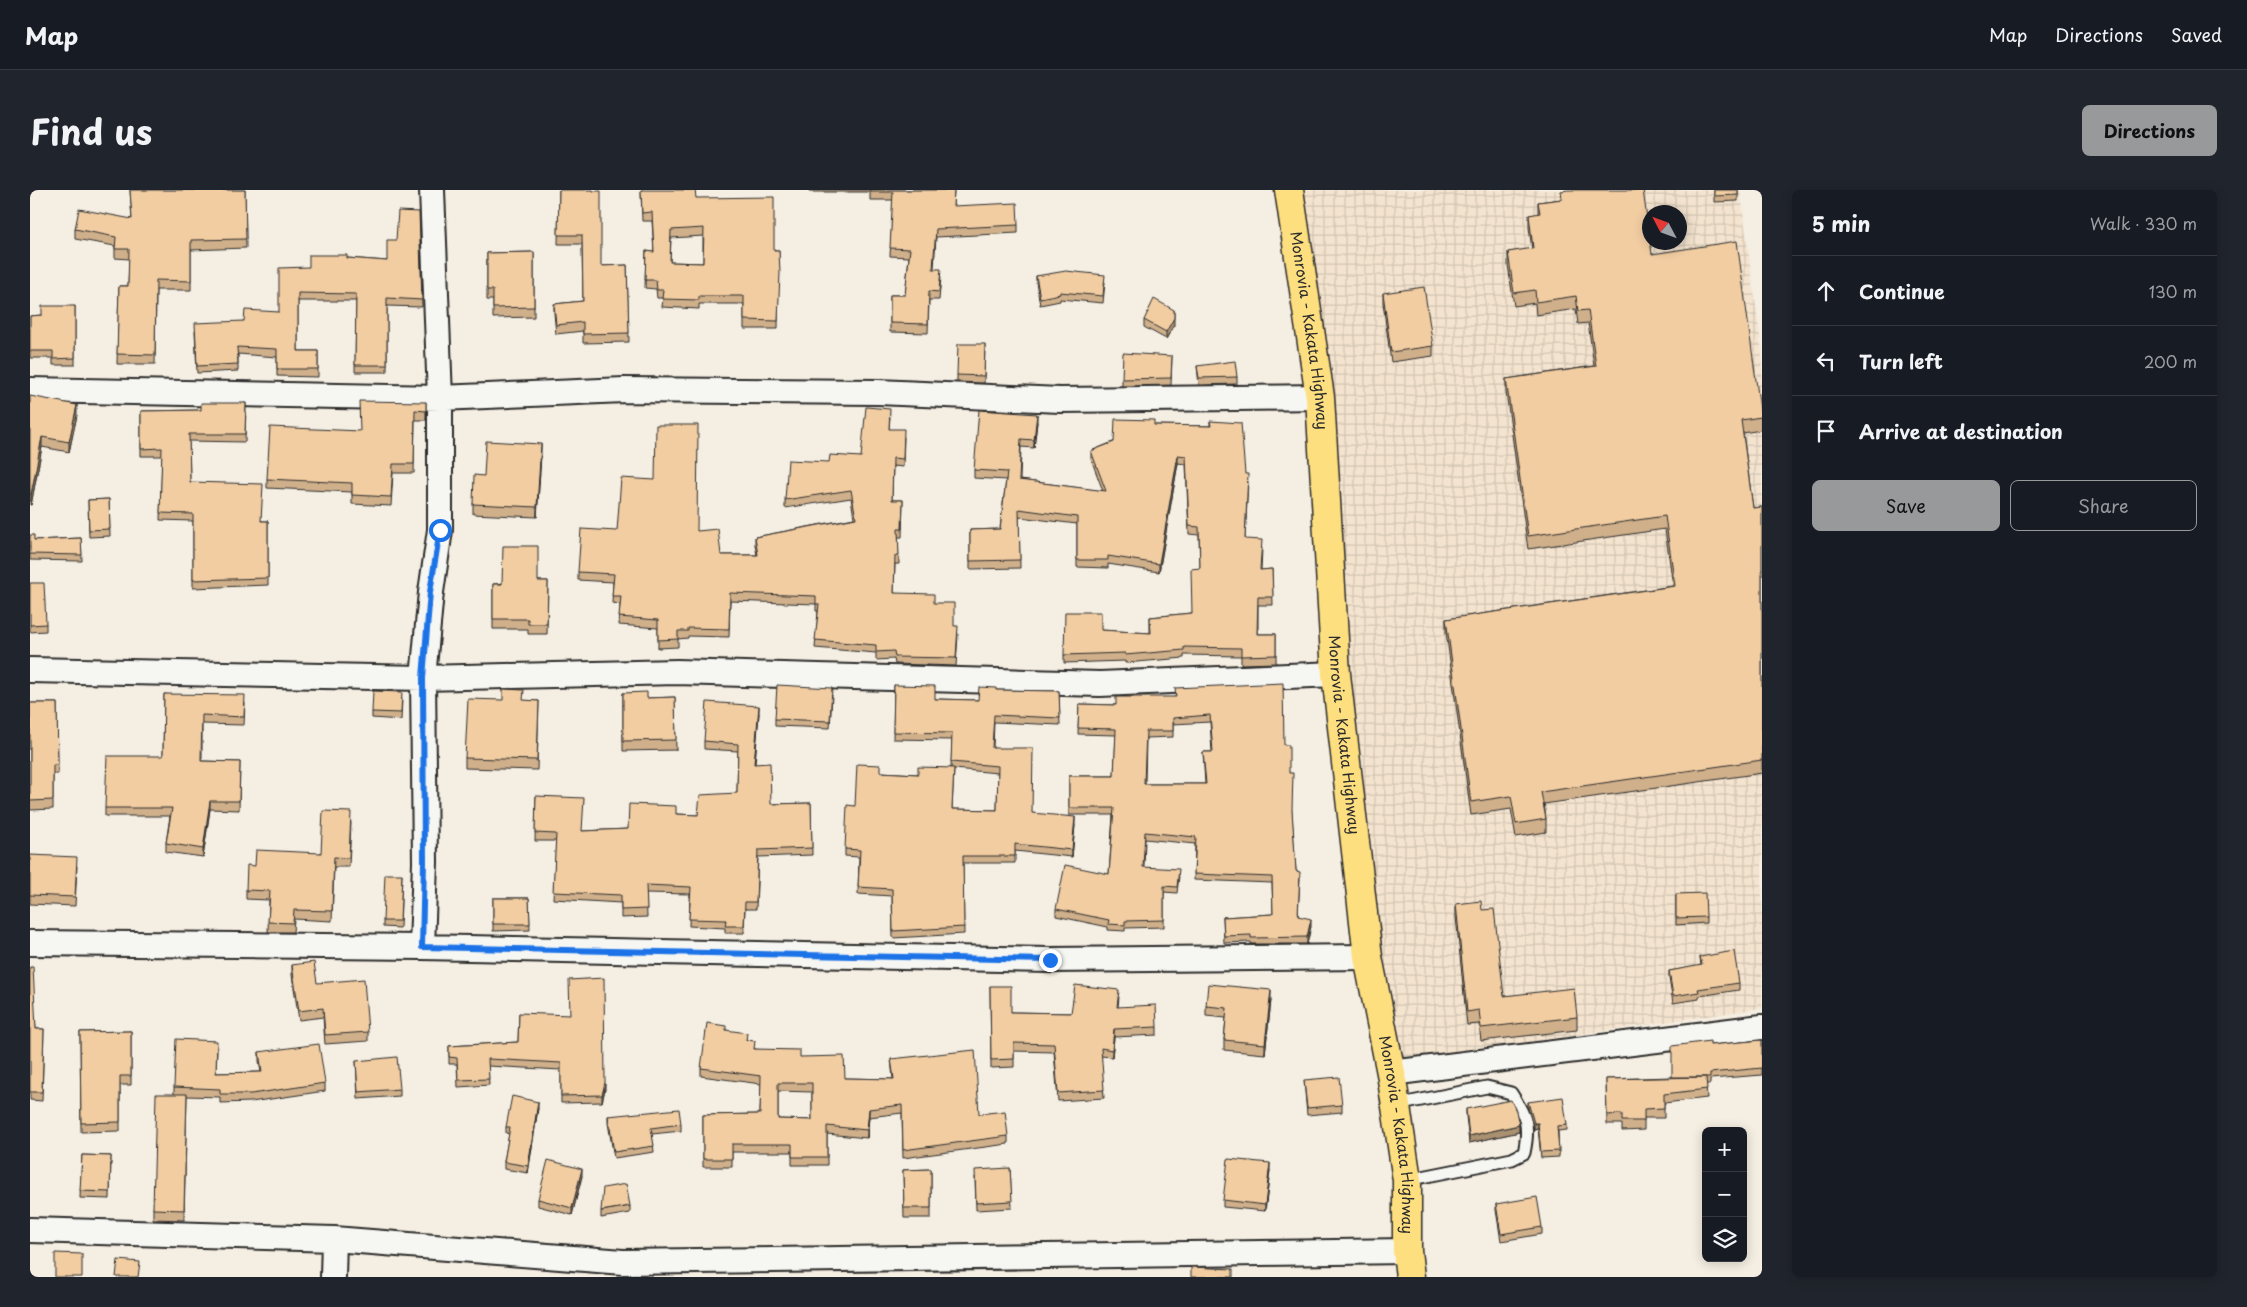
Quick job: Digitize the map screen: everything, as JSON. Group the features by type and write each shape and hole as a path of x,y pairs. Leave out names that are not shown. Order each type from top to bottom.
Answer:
{"highway":[{"name":"Monrovia - Kakata Highway","path":"1289,190 1320,397 1336,674 1368,957 1391,1072 1407,1180 1409,1264"}],"street":[{"path":"422,947 424,862 423,678 430,592 440,530 440,398 432,190"},
{"path":"30,390 440,398 624,390 878,392 1060,400 1320,397"},
{"path":"30,670 423,678 678,672 1100,684 1336,674"},
{"path":"30,942 422,947 1050,960 1368,957"},
{"path":"1391,1072 1762,1027"},
{"path":"30,1230 334,1239 623,1262 1409,1264"},
{"path":"333,1277 334,1239"}],"lane":[{"path":"1396,1105 1487,1087 1511,1093 1525,1115 1528,1135 1524,1153 1512,1160 1407,1180"}],"shaded area":[{"path":"1276,190 1740,190 1762,351 1762,1008 1397,1061"}],"building":[{"path":"130,190 245,190 246,239 191,240 191,281 156,280 155,355 117,354 119,286 128,286 129,249 115,249 116,237 75,229 79,209 132,219"},
{"path":"559,190 601,191 601,266 627,265 629,333 583,334 583,322 556,325 554,304 583,301 582,235 558,235"},
{"path":"641,190 695,190 696,198 774,197 774,250 779,250 780,273 778,321 744,320 744,296 699,296 699,300 662,299 663,290 657,290 656,280 645,280 646,251 654,252 652,212 642,213","holes":["704,228 703,263 670,262 671,230"]},
{"path":"870,190 954,190 953,206 1017,203 1018,225 936,229 933,269 941,269 939,292 929,291 928,324 890,323 890,295 905,295 910,249 890,248 893,192 870,192"},
{"path":"1643,190 1645,205 1642,205 1642,250 1651,250 1652,254 1737,241 1761,417 1741,420 1753,508 1762,507 1762,760 1541,792 1546,819 1516,824 1511,796 1471,802 1446,619 1675,586 1665,516 1528,536 1506,379 1596,366 1588,310 1578,311 1576,296 1536,302 1535,290 1514,293 1508,252 1533,248 1529,215 1540,213 1538,202 1562,199 1561,191"},
{"path":"1714,190 1738,190 1738,195 1714,196"},
{"path":"398,211 419,212 422,300 387,298 387,365 355,365 356,294 298,293 298,351 318,351 318,369 277,369 277,349 237,347 238,364 197,366 195,323 244,321 245,310 279,312 279,268 309,267 309,255 347,255 347,258 387,261 387,240 396,240"},
{"path":"534,252 534,307 493,308 493,290 487,290 487,253"},
{"path":"1066,271 1105,275 1103,296 1060,292 1060,294 1040,298 1036,276"},
{"path":"1424,287 1433,346 1391,352 1383,293"},
{"path":"1154,299 1174,310 1174,318 1166,332 1144,320"},
{"path":"42,306 75,306 75,358 53,359 53,351 30,351 30,316 42,315"},
{"path":"958,344 985,344 984,376 957,375"},
{"path":"1123,353 1172,356 1171,378 1122,379"},
{"path":"1235,361 1237,377 1199,378 1197,366"},
{"path":"30,396 77,405 69,442 42,437 31,495 30,494"},
{"path":"359,401 426,402 426,411 415,410 414,464 393,464 391,497 352,495 352,483 267,479 270,427 360,431"},
{"path":"201,403 246,403 245,434 189,434 190,482 263,484 261,521 268,521 268,578 193,580 193,514 160,513 162,448 141,449 141,411 201,410"},
{"path":"866,407 890,409 889,429 904,429 903,459 893,458 892,500 903,500 902,529 898,529 899,556 895,556 894,593 934,594 934,603 954,603 954,626 958,626 956,658 895,657 894,651 876,652 876,645 815,640 819,604 816,604 816,596 730,593 729,629 688,628 688,631 678,631 678,639 658,640 658,620 619,617 621,596 612,596 614,574 578,572 581,529 617,531 621,478 655,480 656,425 698,425 697,531 718,529 721,555 758,555 755,537 856,518 851,490 785,500 788,460 829,462 830,455 861,457"},
{"path":"979,410 1037,414 1034,440 1021,439 1019,480 1106,491 1091,451 1114,442 1115,419 1154,420 1154,425 1211,426 1210,421 1241,423 1245,474 1248,474 1245,539 1262,540 1260,570 1272,569 1273,597 1258,597 1257,634 1276,634 1276,655 1241,656 1241,648 1184,647 1184,650 1125,655 1125,653 1064,655 1065,612 1101,612 1101,630 1151,633 1150,617 1192,613 1191,569 1200,568 1199,527 1189,526 1186,456 1178,455 1159,564 1108,556 1108,560 1077,560 1077,517 1019,509 1020,560 970,561 970,530 1000,529 1007,472 974,470"},
{"path":"486,441 541,444 537,507 473,504 474,475 484,476"},
{"path":"109,499 110,529 89,530 88,500"},
{"path":"30,535 34,535 34,540 81,538 82,555 30,554"},
{"path":"503,546 538,546 538,581 548,581 547,624 528,624 528,619 493,619 493,584 502,584"},
{"path":"30,583 44,583 46,624 30,625"},
{"path":"1283,683 1284,745 1289,745 1289,773 1293,773 1292,810 1296,871 1300,872 1298,916 1311,919 1307,937 1251,938 1251,935 1224,936 1223,917 1273,914 1272,877 1194,874 1196,837 1145,832 1143,867 1179,869 1177,887 1164,886 1164,920 1125,921 1125,925 1108,924 1109,920 1056,909 1065,865 1109,874 1114,808 1069,808 1069,776 1114,776 1116,729 1078,728 1079,704 1116,705 1116,697 1176,697 1175,688","holes":["1210,715 1213,752 1203,752 1206,784 1144,784 1146,731 1173,731 1173,718"]},
{"path":"777,685 832,688 830,721 775,719"},
{"path":"894,685 935,686 935,699 978,700 979,687 996,688 996,690 1059,691 1060,718 994,715 992,748 1033,748 1032,813 1075,817 1072,850 1015,844 1015,856 963,856 964,927 893,931 892,889 858,887 860,850 845,849 847,805 855,806 857,764 880,765 880,772 918,774 918,767 954,768 952,809 997,810 998,766 951,762 952,733 893,732"},
{"path":"503,689 524,690 523,700 539,701 537,760 465,758 468,699 503,700"},
{"path":"373,691 402,692 401,713 372,712"},
{"path":"647,692 647,698 675,697 676,740 623,741 623,693"},
{"path":"164,694 245,695 244,717 202,715 201,761 240,762 239,801 210,801 203,849 166,843 172,808 105,808 107,756 163,756"},
{"path":"707,702 759,706 754,764 770,763 771,804 811,803 812,848 758,850 756,902 745,902 744,926 725,926 726,920 689,919 691,887 646,885 647,909 621,910 621,895 553,892 556,834 535,833 536,796 584,798 582,831 628,829 629,804 676,806 676,814 698,815 700,795 737,793 738,744 704,741"},
{"path":"30,703 57,703 58,765 53,765 53,800 30,801"},
{"path":"323,811 351,812 349,858 334,857 332,911 294,910 293,923 268,922 270,891 246,890 247,865 255,866 256,850 321,853"},
{"path":"30,855 77,857 75,897 30,895"},
{"path":"385,874 402,874 400,921 383,921"},
{"path":"1705,893 1706,917 1676,918 1676,894"},
{"path":"493,898 529,898 530,924 493,924"},
{"path":"1481,901 1482,910 1494,909 1504,996 1574,988 1577,1017 1481,1028 1479,1010 1467,1012 1456,904"},
{"path":"1734,951 1739,983 1698,989 1699,992 1673,996 1669,971 1702,965 1700,957"},
{"path":"314,962 317,983 364,979 368,1032 325,1035 323,1008 299,1011 292,965"},
{"path":"30,967 33,967 36,1029 44,1029 42,1092 30,1092"},
{"path":"604,978 605,1083 602,1095 561,1096 561,1063 488,1059 489,1079 458,1080 457,1058 449,1057 449,1046 518,1042 519,1013 570,1015 569,980"},
{"path":"1208,984 1271,990 1265,1044 1224,1040 1227,1008 1206,1006"},
{"path":"1075,985 1119,990 1117,1007 1156,1005 1157,1027 1114,1029 1112,1050 1101,1048 1104,1090 1058,1093 1054,1044 1014,1043 1014,1059 991,1060 990,986 1011,986 1011,1012 1071,1013"},
{"path":"707,1023 726,1026 726,1030 747,1033 746,1040 755,1041 754,1049 800,1050 800,1057 844,1056 845,1078 894,1079 891,1059 975,1050 979,1114 1005,1111 1008,1136 903,1150 902,1105 869,1109 867,1130 827,1126 827,1157 792,1157 792,1144 732,1144 732,1159 703,1159 703,1115 760,1114 761,1076 701,1068","holes":["778,1083 812,1083 812,1120 778,1119"]},
{"path":"131,1031 131,1076 120,1076 120,1122 81,1123 80,1032"},
{"path":"176,1039 217,1041 216,1073 262,1072 259,1052 319,1044 325,1083 251,1094 220,1094 220,1089 174,1087"},
{"path":"1762,1040 1762,1068 1710,1073 1710,1077 1672,1077 1672,1046 1710,1041 1710,1045"},
{"path":"397,1057 400,1089 358,1092 356,1061"},
{"path":"1339,1077 1342,1105 1307,1108 1304,1080"},
{"path":"1706,1077 1707,1089 1664,1094 1664,1108 1644,1109 1644,1121 1622,1121 1622,1114 1607,1115 1606,1079"},
{"path":"156,1094 187,1094 184,1210 153,1209"},
{"path":"512,1096 538,1102 528,1166 504,1162 510,1127 506,1127"},
{"path":"1563,1097 1567,1125 1557,1126 1559,1151 1541,1152 1538,1123 1534,1123 1528,1102"},
{"path":"1511,1100 1519,1125 1469,1136 1466,1109"},
{"path":"679,1109 681,1124 651,1128 654,1146 614,1152 608,1116"},
{"path":"82,1155 111,1156 110,1192 80,1191"},
{"path":"1228,1159 1270,1163 1265,1205 1223,1200"},
{"path":"548,1160 582,1169 572,1208 538,1199"},
{"path":"1010,1168 1012,1201 976,1203 975,1170"},
{"path":"931,1169 931,1208 904,1208 903,1170"},
{"path":"626,1184 630,1206 601,1211 603,1188"},
{"path":"1537,1197 1542,1227 1501,1234 1496,1204"},
{"path":"55,1253 82,1254 82,1277 55,1277"},
{"path":"118,1260 140,1262 138,1277 116,1277"},
{"path":"1191,1267 1233,1269 1233,1277 1191,1277"}],"route":[{"path":"440,530 430,592 423,678 424,862 422,947 1050,960"}]}
